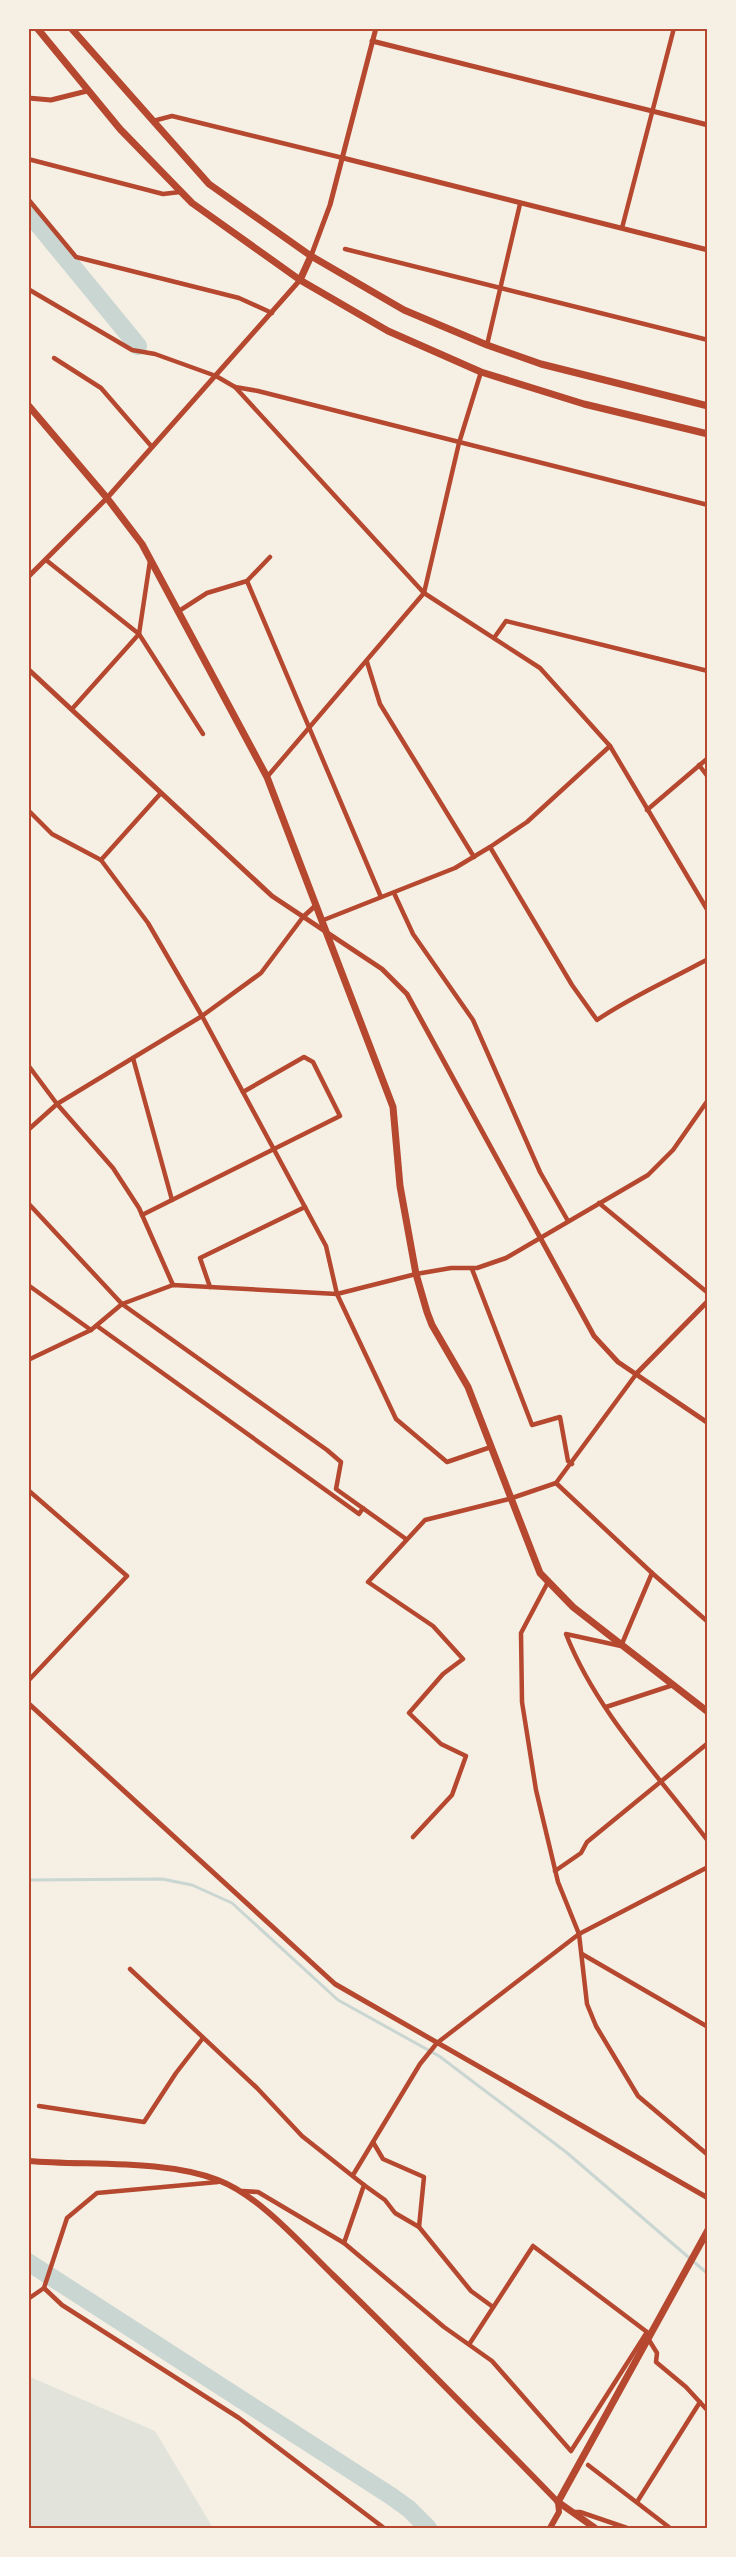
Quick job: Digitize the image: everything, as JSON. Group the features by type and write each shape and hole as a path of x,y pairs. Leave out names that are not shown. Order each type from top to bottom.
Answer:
{"main road":[{"path":"37,28 87,91 192,203 300,280 388,331 481,372 584,404 708,434"},
{"path":"71,28 209,184 310,256 404,310 487,345 541,364 708,406"},
{"path":"300,280 310,256"},
{"path":"28,405 108,498 150,558 267,777 393,1107 400,1186 416,1274 432,1325 468,1387 509,1499 540,1572 548,1582 621,1646 708,1712"},
{"path":"28,2161 194,2172 221,2181 239,2191 303,2246 392,2332 558,2502 595,2529"},
{"path":"550,2529 559,2512 558,2502 708,2230"}],"street":[{"path":"310,256 320,236 343,159 376,28"},
{"path":"622,228 674,28"},
{"path":"372,41 708,125"},
{"path":"28,98 51,100 87,91"},
{"path":"153,121 172,116 708,250"},
{"path":"28,159 163,194 181,192"},
{"path":"28,199 76,257 239,298 272,312"},
{"path":"487,345 520,204"},
{"path":"345,249 708,340"},
{"path":"28,577 108,498 300,280"},
{"path":"28,289 132,350 155,354 216,376 235,387 424,593 540,668 610,746 708,911"},
{"path":"54,358 101,388 152,447"},
{"path":"267,777 424,593 459,443 481,372"},
{"path":"235,387 708,505"},
{"path":"179,611 207,593 247,581 270,557"},
{"path":"72,709 140,634 150,558"},
{"path":"46,560 140,634 203,734"},
{"path":"247,581 381,897"},
{"path":"494,638 506,621 708,671"},
{"path":"367,662 380,704 474,857"},
{"path":"28,669 272,896 382,969 407,994 594,1336 618,1362 708,1423"},
{"path":"321,921 455,868 474,857 527,822 610,746"},
{"path":"647,810 708,758"},
{"path":"699,765 708,777"},
{"path":"101,860 161,793"},
{"path":"28,810 52,834 101,860 148,923 202,1016 326,1245 337,1294 396,1419 447,1462 491,1447"},
{"path":"490,847 572,985 597,1020 629,998 666,982 708,959"},
{"path":"394,893 413,934 473,1020 540,1172 568,1221"},
{"path":"28,1130 57,1104 202,1016 261,973 303,917 315,906"},
{"path":"134,1058 172,1200"},
{"path":"142,1215 340,1116 313,1062 304,1058 243,1092"},
{"path":"28,1065 57,1104 113,1168 142,1215 173,1285"},
{"path":"28,1360 91,1330 122,1304 173,1285 337,1294 416,1274 451,1268 472,1269 506,1258 538,1237 648,1175 673,1150 708,1100"},
{"path":"28,1203 122,1304 341,1462 336,1489 406,1539"},
{"path":"599,1203 708,1293"},
{"path":"210,1287 200,1258 305,1208"},
{"path":"472,1269 532,1425 560,1417 568,1461 572,1464"},
{"path":"28,1285 91,1330"},
{"path":"413,1837 452,1795 466,1756 441,1744 409,1713 443,1674 463,1659 433,1626 368,1582 425,1520 509,1499 556,1483 637,1373 708,1301"},
{"path":"97,1326 359,1514 363,1508"},
{"path":"556,1483 651,1573 708,1622"},
{"path":"28,1491 127,1576 28,1681"},
{"path":"651,1573 621,1646 566,1634 577,1661 606,1707 708,1841"},
{"path":"548,1582 521,1634 522,1702 536,1790 555,1871 579,1934 587,2004 638,2096 708,2155"},
{"path":"606,1707 673,1685"},
{"path":"28,1703 335,1984 708,2198"},
{"path":"555,1871 581,1853 587,1842 708,1743"},
{"path":"353,2175 437,2043 579,1934 708,1867"},
{"path":"582,1954 708,2027"},
{"path":"130,1969 257,2088 302,2136 385,2200 394,2213 419,2227 471,2291 493,2307"},
{"path":"39,2106 144,2122 176,2073 203,2038"},
{"path":"373,2142 383,2159 424,2177 419,2227"},
{"path":"28,2299 44,2288 67,2217 97,2193 221,2181"},
{"path":"344,2243 364,2185"},
{"path":"239,2191 258,2192 344,2243 444,2327 470,2343 492,2361 571,2451 649,2336"},
{"path":"470,2343 533,2246 649,2336 657,2353 656,2362 708,2411"},
{"path":"44,2288 62,2305 239,2418 384,2529"},
{"path":"637,2502 700,2402"},
{"path":"588,2465 670,2529"},
{"path":"569,2512 580,2512 627,2529"}],"shaded area":[{"path":"28,2376 155,2431 213,2528 29,2528"}],"waterway":[{"path":"28,212 138,346"},
{"path":"28,1880 162,1879 192,1885 232,1903 338,2000 439,2056 566,2152 708,2274"},
{"path":"28,2262 391,2496 409,2509 428,2528"}]}
